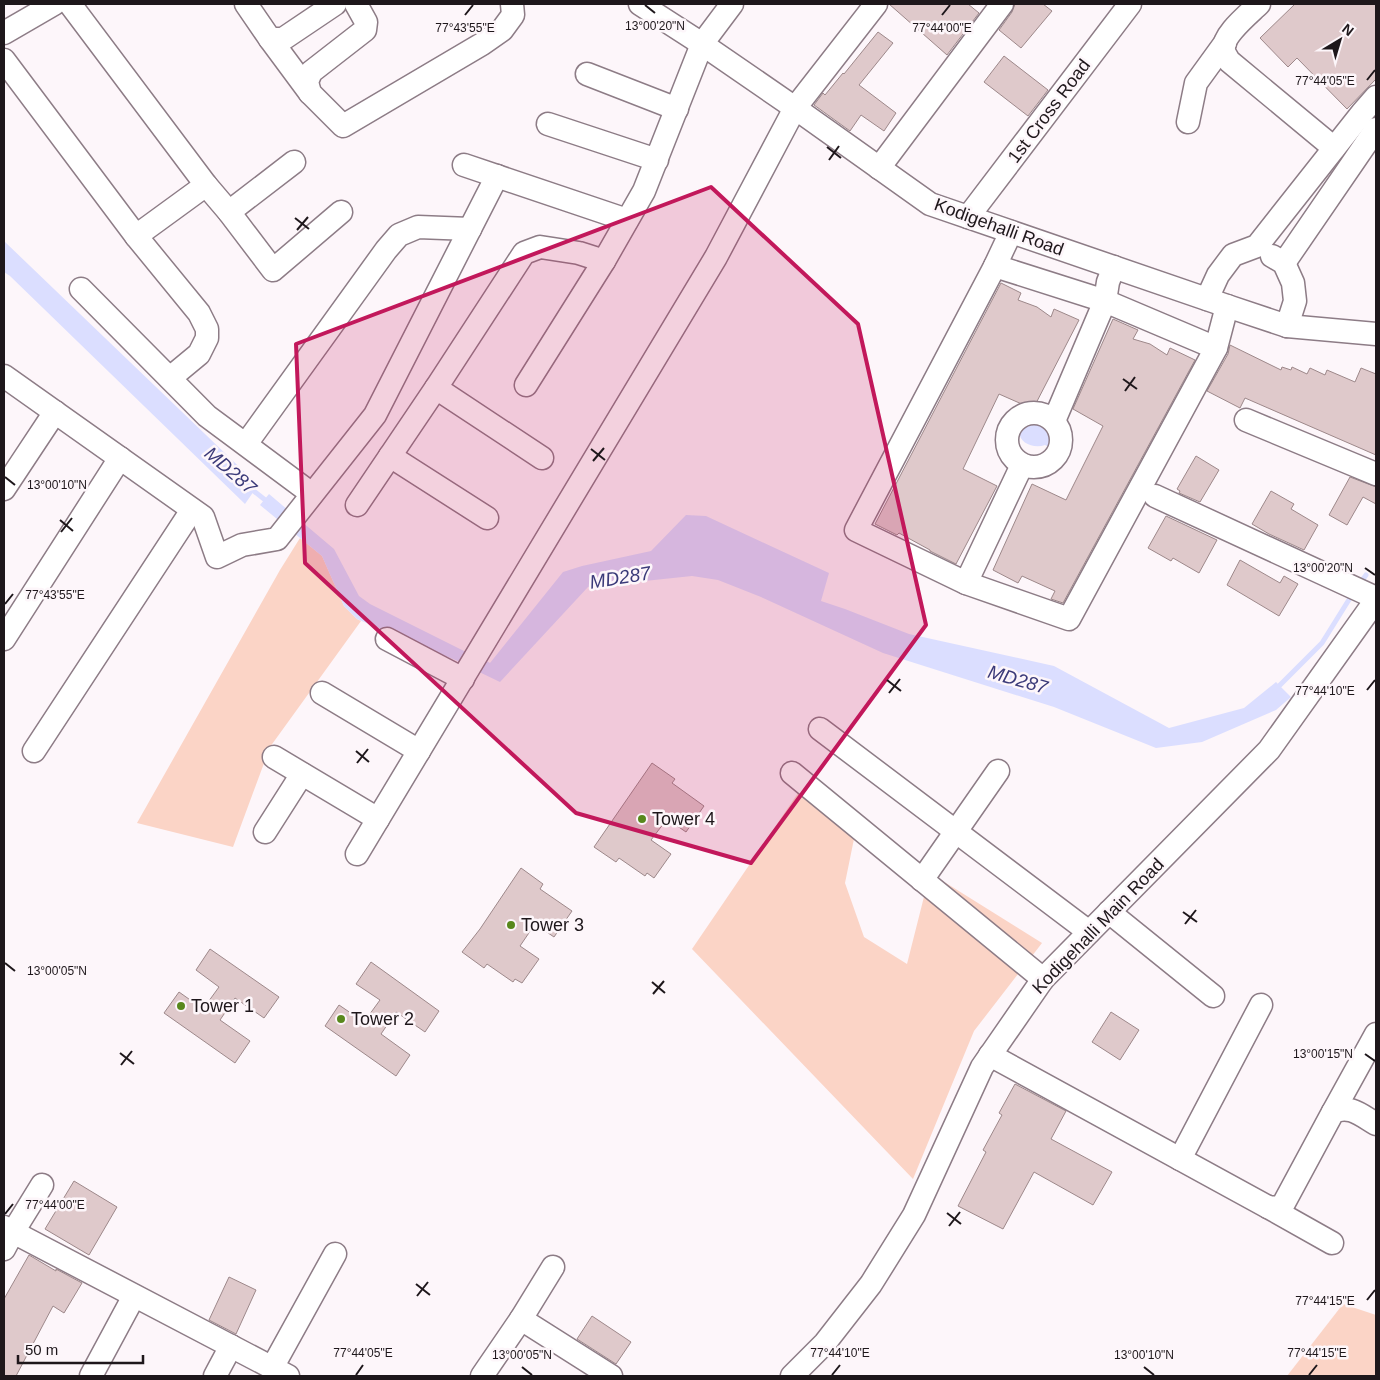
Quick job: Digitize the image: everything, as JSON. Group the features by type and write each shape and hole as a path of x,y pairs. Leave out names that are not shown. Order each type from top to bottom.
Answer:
{"street":[{"path":"4,33 54,4"},
{"path":"70,4 206,185 273,270 341,212"},
{"path":"246,4 310,93 343,126 482,44 502,30 513,15 512,4"},
{"path":"270,39 283,39 335,4"},
{"path":"310,93 307,82 311,72 365,30 366,22 356,4"},
{"name":"Kodigehalli Road","path":"640,4 795,108 930,204 1288,326 1376,334"},
{"path":"526,385 604,261 644,190 702,44 732,4"},
{"path":"357,854 716,257 795,108 876,4"},
{"path":"879,168 1002,4"},
{"name":"1st Cross Road","path":"968,217 1130,4"},
{"path":"1188,122 1196,83 1225,43 1229,34 1260,4"},
{"path":"1225,43 1224,51 1229,61 1334,148"},
{"path":"4,60 136,236 199,313 207,329 207,338 199,354 170,378"},
{"path":"587,74 677,109"},
{"path":"1011,232 856,530 966,583 1069,619 1216,348 1218,275 1233,255 1256,246 1376,97"},
{"path":"548,124 657,160"},
{"path":"1284,263 1376,129"},
{"path":"229,212 294,162"},
{"path":"464,165 627,220"},
{"path":"4,376 203,517 217,557 242,545 277,539 375,415 497,176"},
{"path":"136,236 206,185"},
{"path":"246,444 380,258 399,235 418,227 470,230"},
{"path":"1256,246 1284,263 1293,283 1295,301 1288,326"},
{"path":"357,505 524,253 540,247 604,261"},
{"path":"995,266 1105,301 1216,348"},
{"path":"1054,421 1105,301 1108,282 1114,267"},
{"path":"82,289 207,416 246,444 308,499"},
{"path":"436,388 542,458"},
{"path":"4,489 54,412"},
{"path":"1029,413 1038,413 1054,421 1062,438 1061,448 1057,456 1050,463 1041,467 1032,468 1022,465 1010,452 1007,444 1007,436 1014,421 1029,413"},
{"path":"1246,420 1376,474"},
{"path":"390,456 487,518"},
{"path":"4,639 120,458"},
{"path":"966,583 1022,465"},
{"path":"1155,496 1376,599"},
{"path":"34,750 192,510"},
{"name":"Kodigehalli Main Road","path":"792,1376 825,1343 871,1284 914,1215 982,1067 1043,979 1269,750 1368,626 1376,599"},
{"path":"386,639 462,679"},
{"path":"322,693 419,751"},
{"path":"820,729 1089,932"},
{"path":"274,756 378,820"},
{"path":"922,880 998,771"},
{"path":"792,773 1043,979"},
{"path":"265,832 302,774"},
{"path":"1109,912 1213,996"},
{"path":"1180,1159 1261,1005"},
{"path":"1268,1206 1275,1208 1284,1203 1376,1034"},
{"path":"990,1055 1268,1206 1332,1243"},
{"path":"1333,1112 1347,1108 1376,1124"},
{"path":"42,1185 7,1236 134,1296 280,1372 335,1254"},
{"path":"482,1376 553,1267"},
{"path":"91,1376 134,1296"},
{"path":"520,1318 611,1376"},
{"path":"215,1376 231,1346"}],"highlighted area":[{"path":"711,187 858,324 926,625 751,863 576,813 305,563 296,344"}],"shaded area":[{"path":"300,538 322,556 344,606 361,621 270,747 233,847 137,823 280,570"},
{"path":"809,777 855,834 845,883 864,937 907,964 930,873 1042,943 974,1031 913,1179 692,949"},
{"path":"1343,1304 1376,1315 1376,1376 1287,1376"}],"water":[{"path":"4,241 258,485 245,504 4,272"},
{"path":"1028,422 1040,424 1050,437 1059,442 1055,450 1045,445 1030,445 1022,439 1019,430 1021,425"},
{"path":"269,494 334,549 359,596 370,604 466,652 460,662 357,619 344,606 322,556 260,505"},
{"path":"686,515 706,516 829,573 821,601 909,634 1054,666 1169,728 1244,708 1276,682 1291,697 1276,710 1202,742 1156,748 1054,707 883,653 761,597 718,580 692,576 588,587 500,682 475,670 481,658 490,663 563,572 651,551"}],"building":[{"path":"889,4 968,4 979,13 947,55"},
{"path":"1015,4 1043,4 1052,11 1021,48 999,30 1012,12"},
{"path":"1295,4 1376,4 1376,79 1347,109 1297,58 1288,67 1260,38"},
{"path":"878,32 893,43 859,85 896,113 884,131 861,115 850,131 814,105 823,93 825,95 844,74"},
{"path":"1004,56 1048,90 1028,116 984,82"},
{"path":"1001,283 1021,293 1018,300 1037,307 1051,317 1054,309 1079,320 1033,409 999,394 963,469 997,486 956,564 899,533 897,535 875,524"},
{"path":"1113,319 1138,330 1133,339 1150,344 1167,355 1170,348 1195,360 1063,603 1051,599 1055,591 1022,576 1018,583 993,570 1032,484 1066,500 1103,426 1073,409"},
{"path":"1230,345 1281,370 1282,367 1291,370 1292,367 1307,374 1310,368 1325,375 1327,370 1355,382 1361,368 1376,374 1376,455 1245,398 1240,408 1207,391 1228,354"},
{"path":"1196,456 1219,470 1200,502 1179,493 1180,491 1177,489"},
{"path":"1350,477 1376,487 1376,504 1363,497 1347,525 1329,515"},
{"path":"1271,491 1294,504 1291,509 1318,525 1304,550 1252,524"},
{"path":"1166,516 1217,540 1199,573 1173,558 1171,561 1148,548"},
{"path":"1240,560 1280,583 1284,576 1298,584 1279,616 1227,585"},
{"name":"Tower 4","path":"652,763 675,779 672,783 704,806 686,832 667,819 651,840 671,854 654,878 647,873 645,876 619,858 616,862 594,847"},
{"name":"Tower 3","path":"521,868 543,884 540,889 572,911 554,937 535,924 520,946 539,959 522,983 515,979 513,982 487,964 484,968 462,952 480,929"},
{"name":"Tower 1","path":"210,949 279,997 264,1018 235,998 220,1020 250,1041 235,1063 164,1013 179,992 203,1009 219,987 196,970"},
{"name":"Tower 2","path":"371,962 439,1011 425,1032 396,1012 381,1034 410,1055 396,1076 325,1026 339,1005 364,1022 380,1000 356,984"},
{"path":"1111,1012 1139,1030 1120,1060 1092,1042"},
{"path":"1015,1084 1066,1111 1051,1139 1112,1172 1093,1205 1034,1172 1003,1229 958,1206 986,1152 983,1150 1002,1115 999,1113"},
{"path":"74,1181 117,1207 89,1255 45,1229"},
{"path":"29,1255 56,1271 56,1269 82,1283 64,1313 53,1306 16,1376 4,1376 4,1299"},
{"path":"229,1277 256,1290 236,1334 209,1320"},
{"path":"592,1316 631,1342 616,1364 577,1339"}],"waterway":[{"name":"MD287","path":"250,488 269,503"},
{"path":"1361,582 1366,575"},
{"name":"MD287","path":"1275,690 1322,643 1350,598"}],"place":[{"name":"Tower 4","path":"642,819"},
{"name":"Tower 3","path":"511,925"},
{"name":"Tower 1","path":"181,1006"},
{"name":"Tower 2","path":"341,1019"}]}
